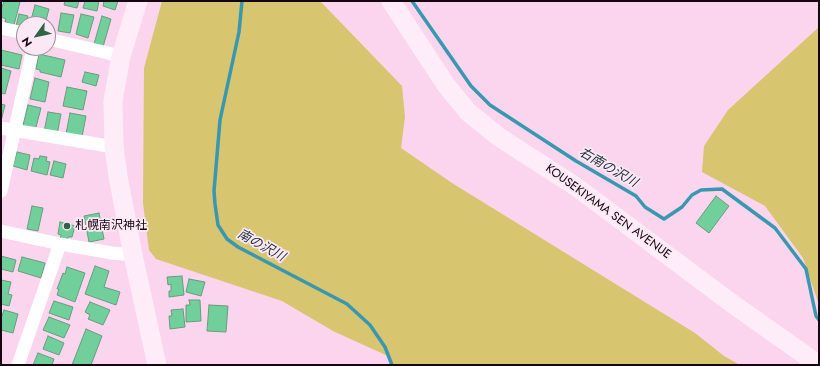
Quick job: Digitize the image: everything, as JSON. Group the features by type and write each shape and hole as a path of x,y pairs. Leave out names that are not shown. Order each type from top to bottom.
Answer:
{"street":[{"path":"138,1 121,56 114,101 114,147 133,255 156,365"},
{"name":"KOUSEKIYAMA SEN AVENUE","path":"391,1 446,85 468,112 499,137 575,186 724,298 819,364"},
{"path":"1,28 16,31"},
{"path":"56,41 121,56"},
{"path":"1,191 31,56"},
{"path":"1,128 114,147"},
{"path":"1,231 60,244 133,255"},
{"path":"18,365 60,244"}],"shaded area":[{"path":"162,1 320,1 402,86 405,117 401,148 452,183 695,333 724,356 740,365 392,365 390,357 333,331 282,301 156,259 149,250 143,203 144,68"},
{"path":"819,27 819,305 803,258 765,206 702,172 704,146 728,110"}],"building":[{"path":"4,1 20,2 14,25 5,22 6,19 1,17 1,10"},
{"path":"65,1 79,1 77,8 64,5"},
{"path":"85,1 99,1 97,11 83,8"},
{"path":"104,1 118,1 115,10 103,6"},
{"path":"35,5 49,9 47,16 32,16"},
{"path":"61,13 74,15 70,33 58,31"},
{"path":"81,14 94,17 88,38 76,34"},
{"path":"102,16 111,19 103,47 94,44"},
{"path":"1,50 16,54 16,56 22,56 19,69 1,65"},
{"path":"39,56 48,56 65,60 61,77 40,72 40,70 36,69"},
{"path":"1,68 11,71 5,94 1,93"},
{"path":"85,72 99,75 96,86 82,82"},
{"path":"35,78 49,82 45,102 30,99"},
{"path":"67,87 87,91 83,110 63,106"},
{"path":"1,104 5,105 1,121"},
{"path":"28,105 41,108 35,131 23,125"},
{"path":"48,112 61,114 57,135 44,132"},
{"path":"70,113 86,116 82,137 66,134"},
{"path":"17,152 30,155 27,170 13,166"},
{"path":"40,156 47,157 46,161 50,162 47,175 31,171 34,158 39,159"},
{"path":"54,161 66,164 63,178 50,175"},
{"path":"716,196 729,206 709,233 696,223"},
{"path":"32,206 43,208 38,231 27,229"},
{"path":"99,213 104,239 89,242 84,216"},
{"path":"60,222 75,226 72,237 68,237 67,240 60,239 61,235 58,234"},
{"path":"1,256 16,260 13,272 1,269"},
{"path":"22,257 45,263 41,278 18,271"},
{"path":"95,266 109,271 104,287 120,292 116,305 85,294"},
{"path":"67,267 85,273 75,302 57,295 59,289 57,289"},
{"path":"182,276 184,295 169,297 171,284 168,285 167,277"},
{"path":"189,279 205,282 201,296 186,292"},
{"path":"1,280 11,282 8,294 12,295 9,306 1,304"},
{"path":"189,300 200,300 201,321 186,322 186,305 190,305"},
{"path":"54,301 73,307 69,320 49,313"},
{"path":"90,302 110,310 103,325 88,319 90,315 85,312"},
{"path":"209,305 228,306 226,332 207,331"},
{"path":"183,309 185,327 170,329 169,316 172,316 171,310"},
{"path":"4,310 18,314 13,333 1,330 1,319"},
{"path":"49,317 70,325 64,338 43,330"},
{"path":"86,329 102,336 91,365 72,365"},
{"path":"48,336 64,343 59,355 43,349"},
{"path":"38,353 54,359 52,365 33,365"}],"waterway":[{"name":"南の沢川","path":"242,1 239,32 220,120 214,191 218,225 227,239 238,247 347,304 370,325 385,347 392,365"},
{"name":"右南の沢川","path":"412,1 471,86 490,105 576,161 636,196 645,207 664,219 682,207 692,195 701,190 722,189 775,228 806,269 816,316 819,320"}],"place":[{"name":"札幌南沢神社","path":"67,226"}]}
